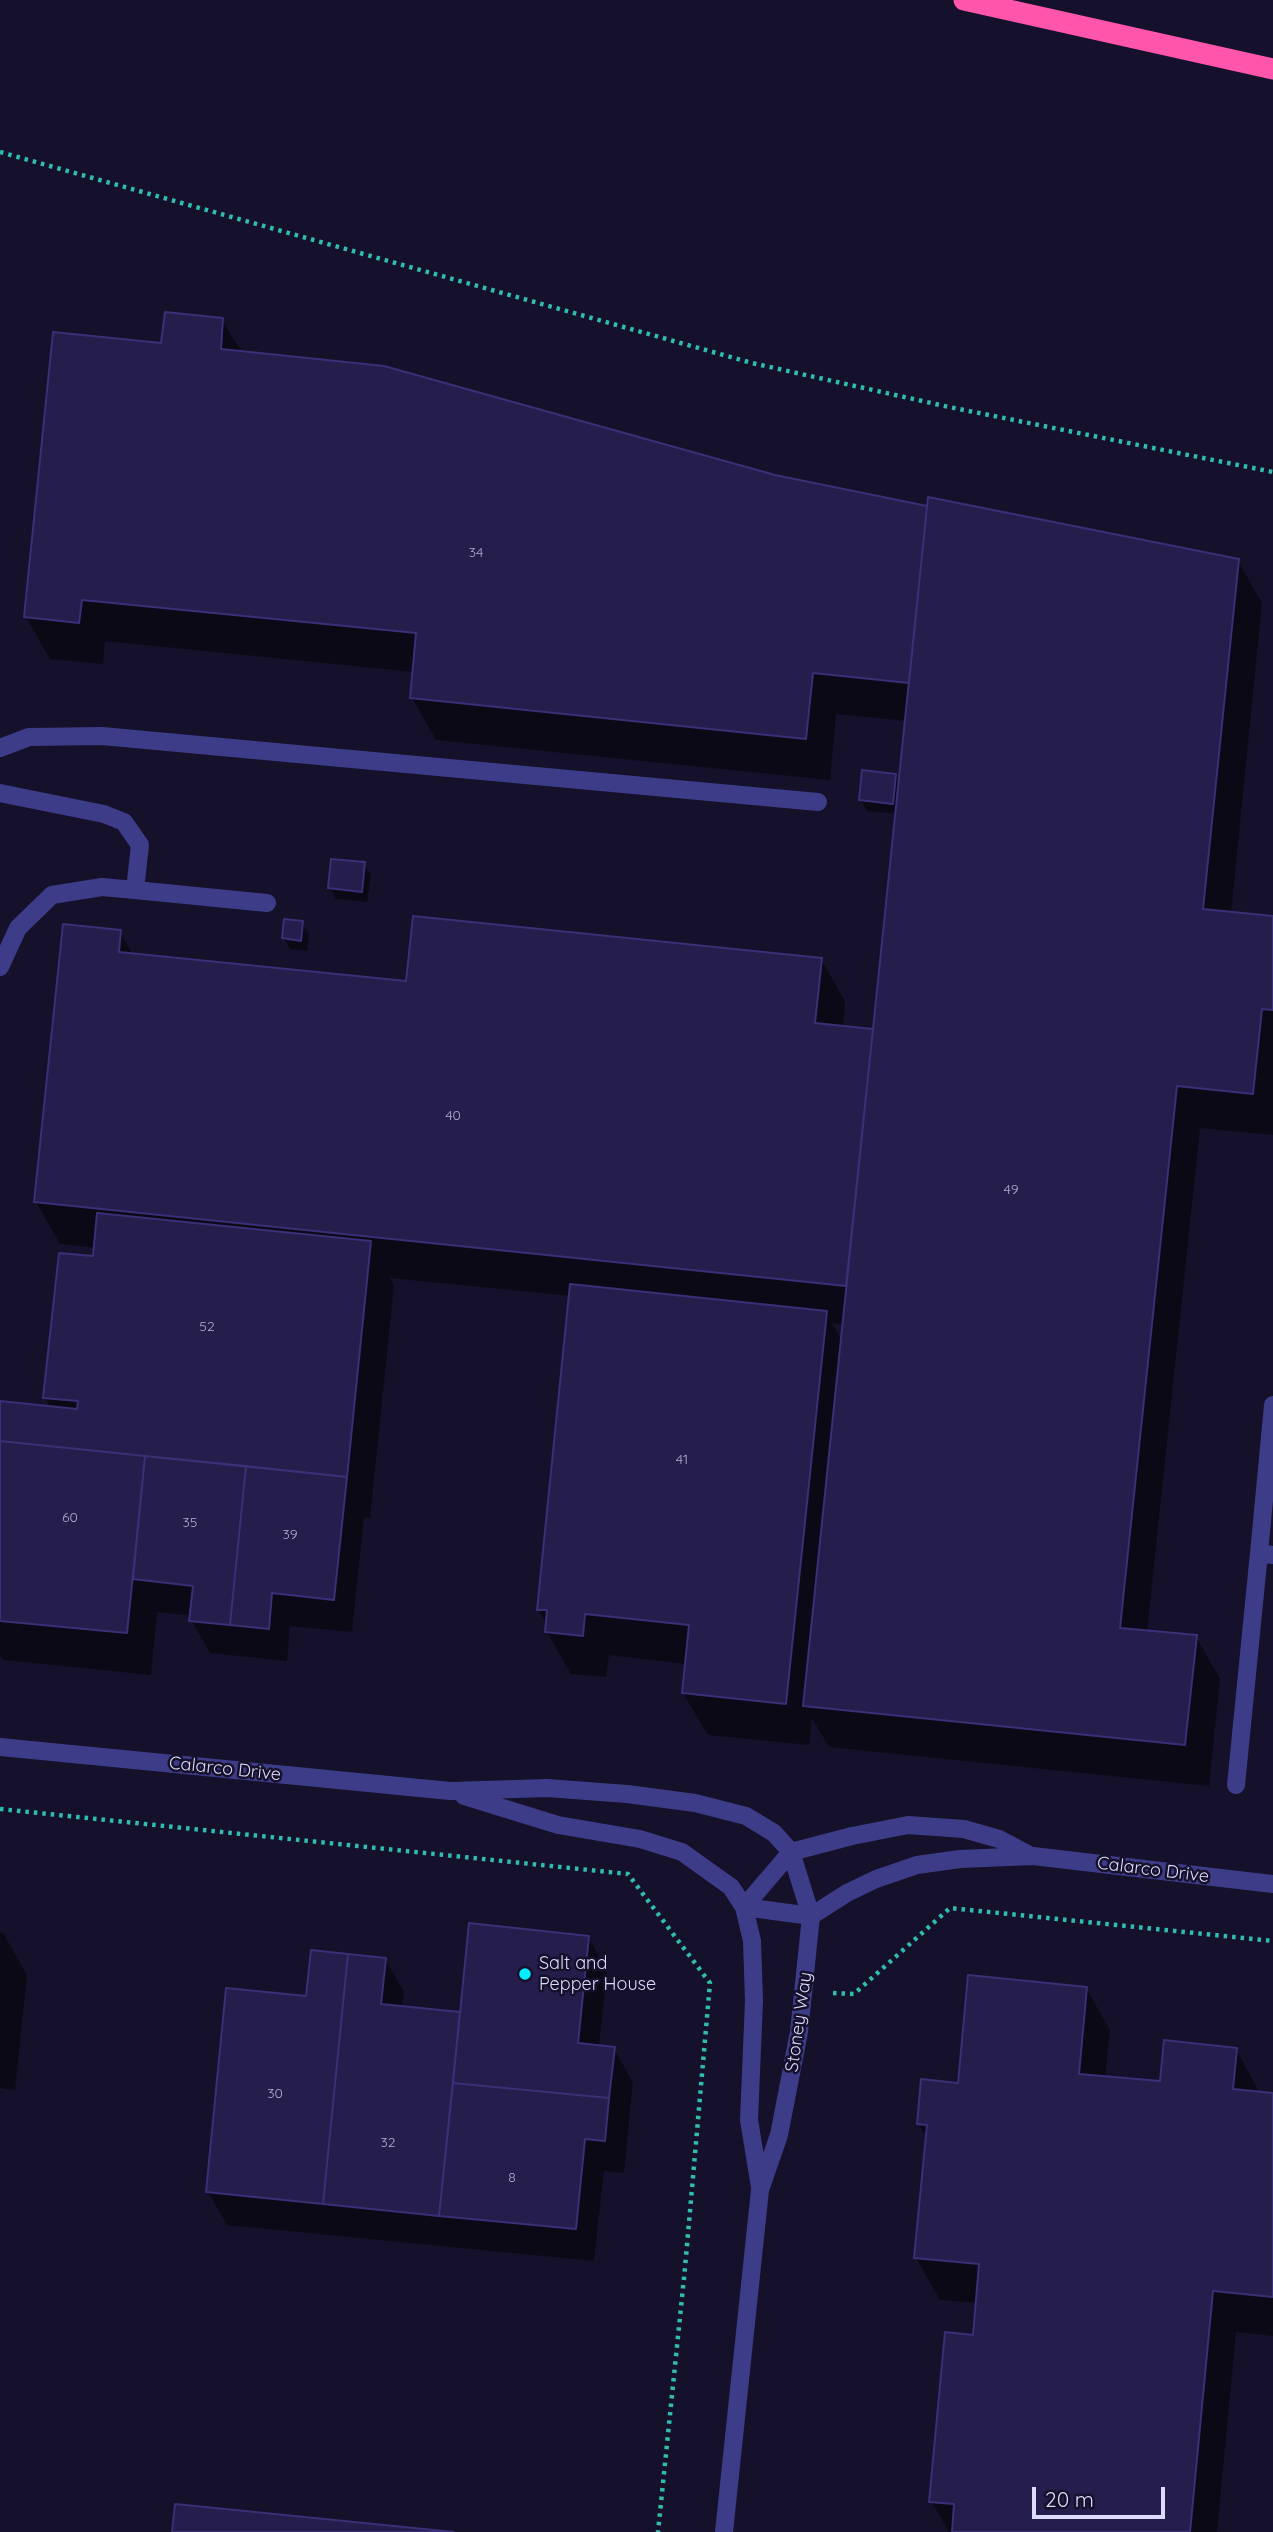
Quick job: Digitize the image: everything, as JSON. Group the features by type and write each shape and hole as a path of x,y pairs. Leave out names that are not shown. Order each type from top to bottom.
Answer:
{"highway":[{"path":"964,0 1273,69"}],"street":[{"path":"0,748 29,737 102,736 818,802"},
{"path":"0,793 104,814 124,822 140,845 135,890"},
{"path":"0,967 18,928 52,895 102,887 267,903"},
{"path":"1236,1786 1266,1554 1273,1405"},
{"name":"Calarco Drive","path":"0,1747 450,1791 547,1788 695,1803 746,1816 774,1833 791,1852 908,1825 964,1829 999,1839 1033,1856"},
{"name":"Calarco Drive","path":"450,1791 558,1825 640,1839 681,1852 731,1887 744,1908"},
{"path":"744,1908 791,1852"},
{"name":"Stoney Way","path":"724,2532 760,2190 781,2126 805,1991 811,1916 791,1852"},
{"name":"Calarco Drive","path":"811,1916 847,1893 876,1879 917,1865 960,1859 1033,1856 1273,1884"},
{"path":"744,1908 811,1916"},
{"name":"Stoney Way","path":"744,1908 752,1941 754,1986 749,2120 760,2190"}],"path":[{"path":"0,152 752,363 949,407 1273,471"},
{"path":"0,1809 628,1874 710,1983 658,2532"},
{"path":"805,1991 854,1994 950,1908 1273,1941"},
{"path":"710,1983 754,1986"}],"building":[{"path":"165,312 223,318 221,349 384,366 775,475 927,506 909,683 813,673 806,739 410,698 416,633 82,600 79,623 24,617 53,332 161,343"},
{"path":"928,497 1239,559 1203,909 1273,916 1273,1010 1262,1009 1253,1094 1177,1086 1120,1628 1197,1635 1185,1745 803,1706"},
{"path":"862,770 896,774 893,804 859,800"},
{"path":"331,859 365,862 362,892 328,888"},
{"path":"413,916 822,958 815,1023 873,1029 846,1286 34,1202 63,924 121,930 119,952 406,981"},
{"path":"284,919 303,921 301,941 282,938"},
{"path":"97,1213 371,1241 347,1477 0,1441 0,1401 77,1409 78,1401 43,1398 59,1253 93,1256"},
{"path":"570,1284 827,1311 786,1704 682,1693 689,1625 585,1614 583,1636 545,1632 547,1610 537,1610"},
{"path":"0,1441 145,1456 127,1633 0,1621"},
{"path":"145,1456 246,1466 230,1625 189,1621 193,1586 133,1579"},
{"path":"246,1466 347,1477 334,1600 272,1593 269,1629 230,1625"},
{"name":"Salt and Pepper House","path":"469,1923 589,1936 578,2043 615,2047 609,2098 453,2083"},
{"path":"311,1950 348,1954 323,2204 206,2192 226,1988 306,1996"},
{"path":"348,1954 386,1958 381,2004 460,2012 439,2216 323,2204"},
{"path":"968,1975 1087,1987 1079,2074 1160,2081 1164,2040 1237,2048 1233,2089 1273,2093 1273,2297 1213,2291 1190,2532 952,2532 954,2504 929,2502 945,2332 973,2335 979,2264 914,2258 927,2125 917,2124 921,2079 958,2083"},
{"path":"453,2083 609,2098 605,2141 585,2139 576,2229 439,2216"},
{"path":"175,2504 454,2532 172,2532"}],"place":[{"name":"Salt and Pepper House","path":"525,1974"}]}
